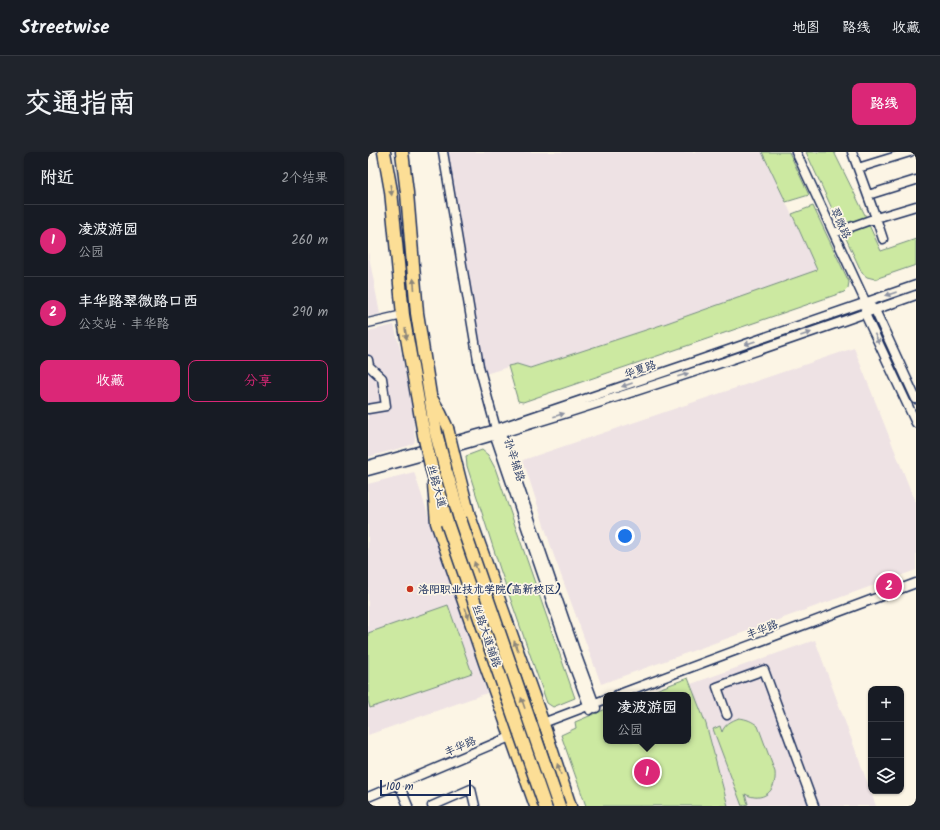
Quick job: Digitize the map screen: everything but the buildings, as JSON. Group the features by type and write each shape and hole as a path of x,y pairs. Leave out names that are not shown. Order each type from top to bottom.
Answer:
{"highway":[{"name":"丝路大道","path":"384,152 391,191 403,315 430,434 465,517 559,806"},
{"name":"丝路大道","path":"402,152 417,313 428,391 432,470 447,523 545,806"}],"main road":[{"path":"428,391 448,428 458,469 465,517 544,725 571,806"},
{"name":"丝路大道辅路","path":"432,470 436,523 535,806"}],"street":[{"name":"孙辛辅路","path":"442,152 479,366 498,433 564,639 592,707"},
{"name":"翠微路","path":"796,152 866,303 875,310 916,399"},
{"path":"852,152 883,239"},
{"path":"858,168 910,152"},
{"path":"868,195 916,180"},
{"path":"834,233 916,206"},
{"name":"华夏路","path":"368,465 498,433 916,285"},
{"name":"华夏路","path":"368,471 498,433 688,374 865,314 916,295"},
{"name":"翠微路","path":"865,314 866,303"},
{"path":"865,314 916,423"},
{"path":"368,323 403,315"},
{"path":"368,360 369,366 382,378 386,406 368,409"},
{"name":"丰华路","path":"625,692 916,583"},
{"name":"丰华路","path":"638,692 916,587"},
{"path":"727,715 717,688 764,670 814,806"},
{"name":"丰华路","path":"592,707 603,701"},
{"name":"丰华路","path":"368,802 400,786 544,725 592,707 603,705"},
{"path":"400,786 408,806"},
{"name":"丰华路","path":"368,797 400,786"},
{"path":"432,806 471,789 474,806"}],"shaded area":[{"path":"438,152 762,152 818,270 664,324 530,368 517,364 476,377"},
{"path":"368,251 380,314 368,317"},
{"path":"394,325 402,356 413,414 415,439 414,443 408,446 368,457 368,331"},
{"path":"854,348 916,504 916,570 601,684 554,556 523,460"},
{"name":"洛阳职业技术学院(高新校区)","path":"414,472 487,693 368,735 368,484"},
{"path":"815,640 868,784 868,794 872,794 876,806 728,806 706,724 691,684"}],"green space":[{"path":"762,152 789,152 809,195 786,202"},
{"path":"806,152 834,152 866,217 840,226"},
{"path":"813,206 849,282 848,288 844,292 523,402 518,401 508,366 517,364 530,368 664,324 817,270 792,214"},
{"path":"869,225 881,251 916,239 916,265 875,279 867,277 862,273 844,234"},
{"path":"482,450 488,455 495,468 575,698 553,707 547,703 500,569 467,466 466,456"},
{"path":"448,605 472,673 370,708 368,701 368,633"},
{"path":"688,678 706,724 728,806 586,806 561,735 576,728 575,722 603,710 603,744 691,744 691,692 650,692"},
{"path":"739,718 749,720 758,726 775,772 774,785 771,790 767,794 757,797 745,794 748,804 742,806 713,729 720,726 722,732 729,723"}],"place":[{"name":"丰华路翠微路口西","path":"889,586"},
{"name":"洛阳职业技术学院(高新校区)","path":"410,589"},
{"name":"凌波游园","path":"647,772"}]}
